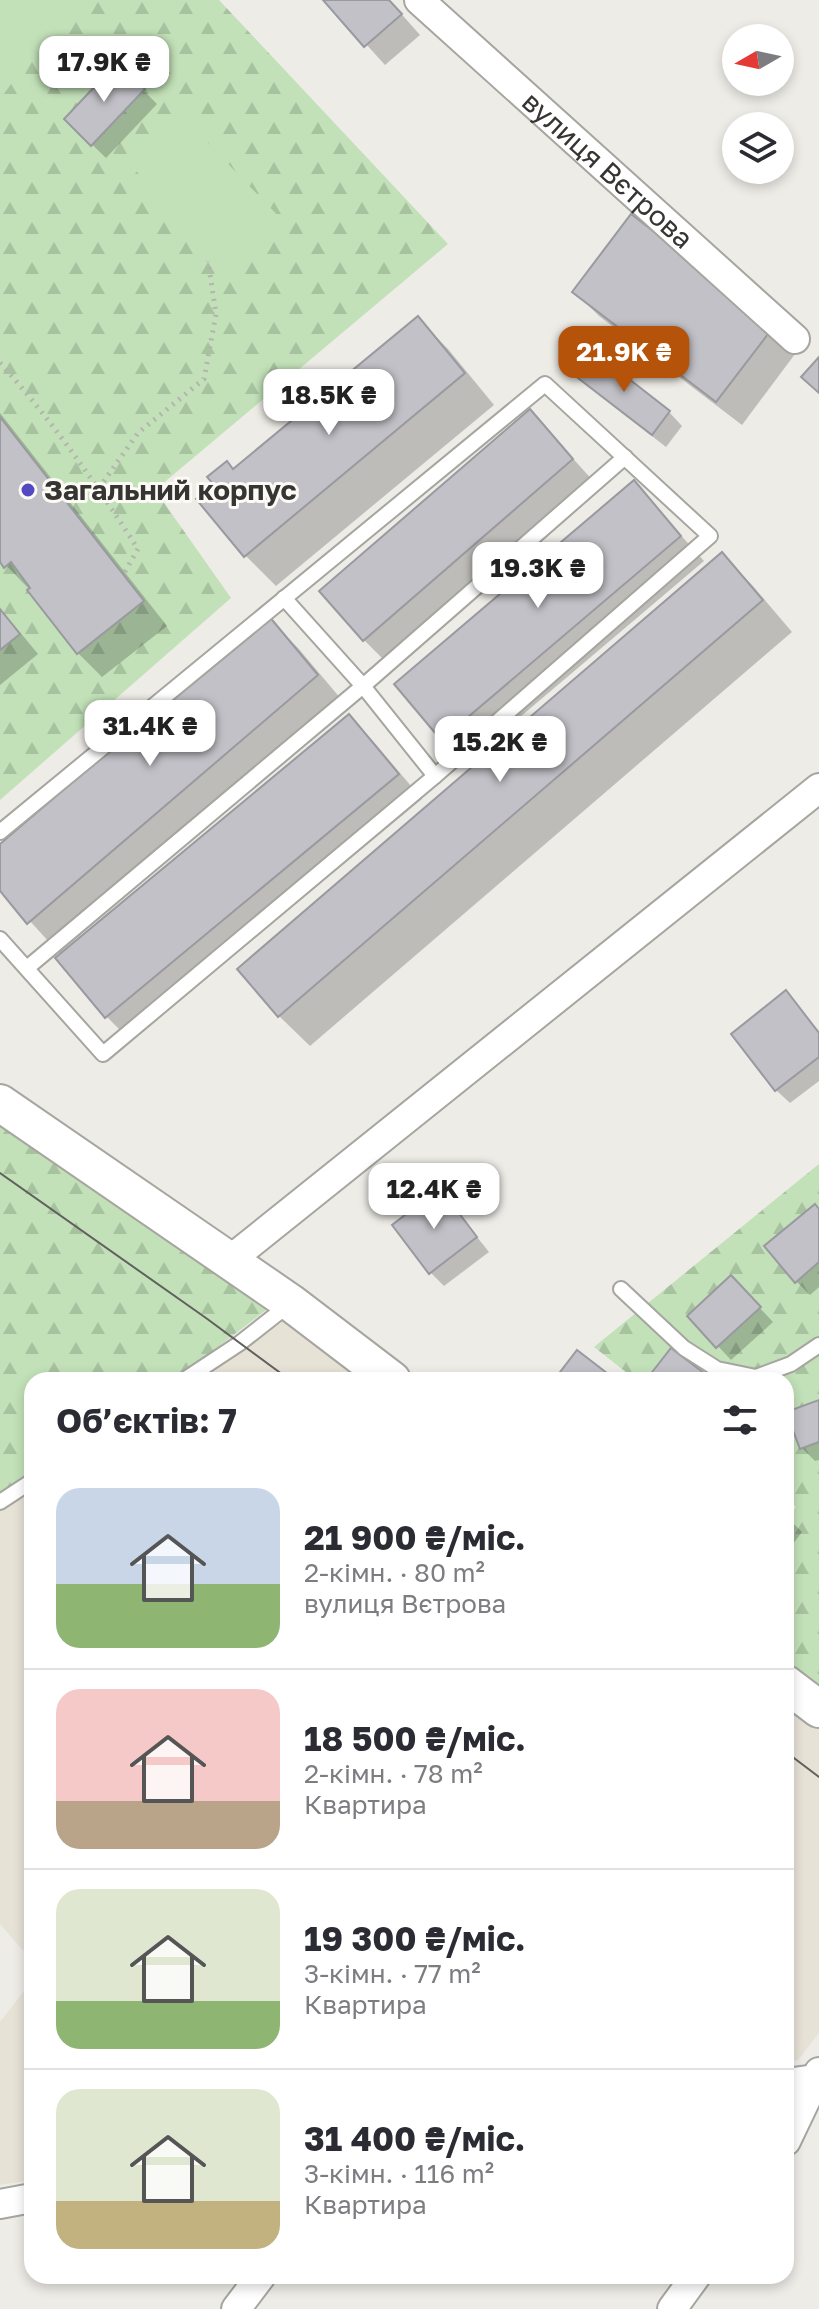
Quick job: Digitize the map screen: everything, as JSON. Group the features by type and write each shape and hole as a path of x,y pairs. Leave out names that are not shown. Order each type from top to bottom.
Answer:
{"street":[{"name":"вулиця Вєтрова","path":"419,0 795,339"},
{"path":"230,1260 819,788"},
{"path":"0,1103 291,1303 382,1372"},
{"path":"794,1690 819,1709"},
{"path":"794,2082 818,2080"},
{"path":"794,2126 818,2080"},
{"path":"0,2204 24,2200"},
{"path":"236,2309 255,2284"},
{"path":"672,2309 690,2284"}],"lane":[{"path":"0,832 545,384 710,536 435,776 103,1054 0,939"},
{"path":"27,968 363,686 625,457"},
{"path":"284,598 363,686 435,776"},
{"path":"621,1289 684,1348 717,1369 732,1372"},
{"path":"196,1372 291,1303"},
{"path":"769,1372 791,1364 819,1345"},
{"path":"0,1502 24,1486"}],"path":[{"path":"99,488 138,433 204,379 216,314 208,261"},
{"path":"0,363 29,395 99,488 138,549 123,575"}],"shaded area":[{"path":"297,1312 373,1372 208,1372"},
{"path":"24,1495 24,1952 0,1924 0,1511"},
{"path":"794,1704 819,1724 819,2033 798,2060 794,2061"},
{"path":"24,1991 24,2181 0,2185 0,2022"}],"green space":[{"path":"0,0 219,0 448,244 155,490 231,598 0,800"},
{"path":"0,0 74,0 0,99"},
{"path":"184,118 283,221 232,271 133,168"},
{"path":"0,1116 274,1304 185,1372 24,1372 24,1478 0,1494"},
{"path":"819,1164 819,1695 794,1676 794,1372 626,1372 594,1347"}],"building":[{"path":"323,0 389,0 402,14 364,47"},
{"path":"118,62 145,89 91,146 64,119"},
{"path":"631,214 775,325 716,402 572,292"},
{"path":"418,316 465,373 244,557 196,499 214,485 207,477 227,461 233,469"},
{"path":"597,354 670,411 652,435 578,378"},
{"path":"819,357 819,393 801,377"},
{"path":"530,409 573,459 363,641 319,591"},
{"name":"Загальний корпус","path":"0,417 144,601 77,654 27,590 30,588 11,562 4,568 0,562"},
{"path":"634,480 681,536 441,740 394,684"},
{"path":"722,552 763,600 278,1017 237,969"},
{"path":"0,609 20,634 0,650"},
{"path":"268,615 318,675 27,924 0,891 0,844"},
{"path":"349,714 399,774 105,1018 55,958"},
{"path":"786,990 819,1033 819,1057 775,1091 731,1034"},
{"path":"440,1188 477,1237 429,1274 392,1225"},
{"path":"815,1204 819,1209 819,1262 795,1283 764,1246"},
{"path":"731,1275 761,1307 716,1348 687,1316"},
{"path":"671,1348 702,1372 652,1372"},
{"path":"577,1350 606,1372 560,1372"},
{"path":"819,1400 819,1442 800,1449 794,1433 794,1409"}],"tram line":[{"path":"0,1173 279,1372"},
{"path":"794,1758 819,1777"}],"place":[{"name":"Загальний корпус","path":"28,490"}]}
